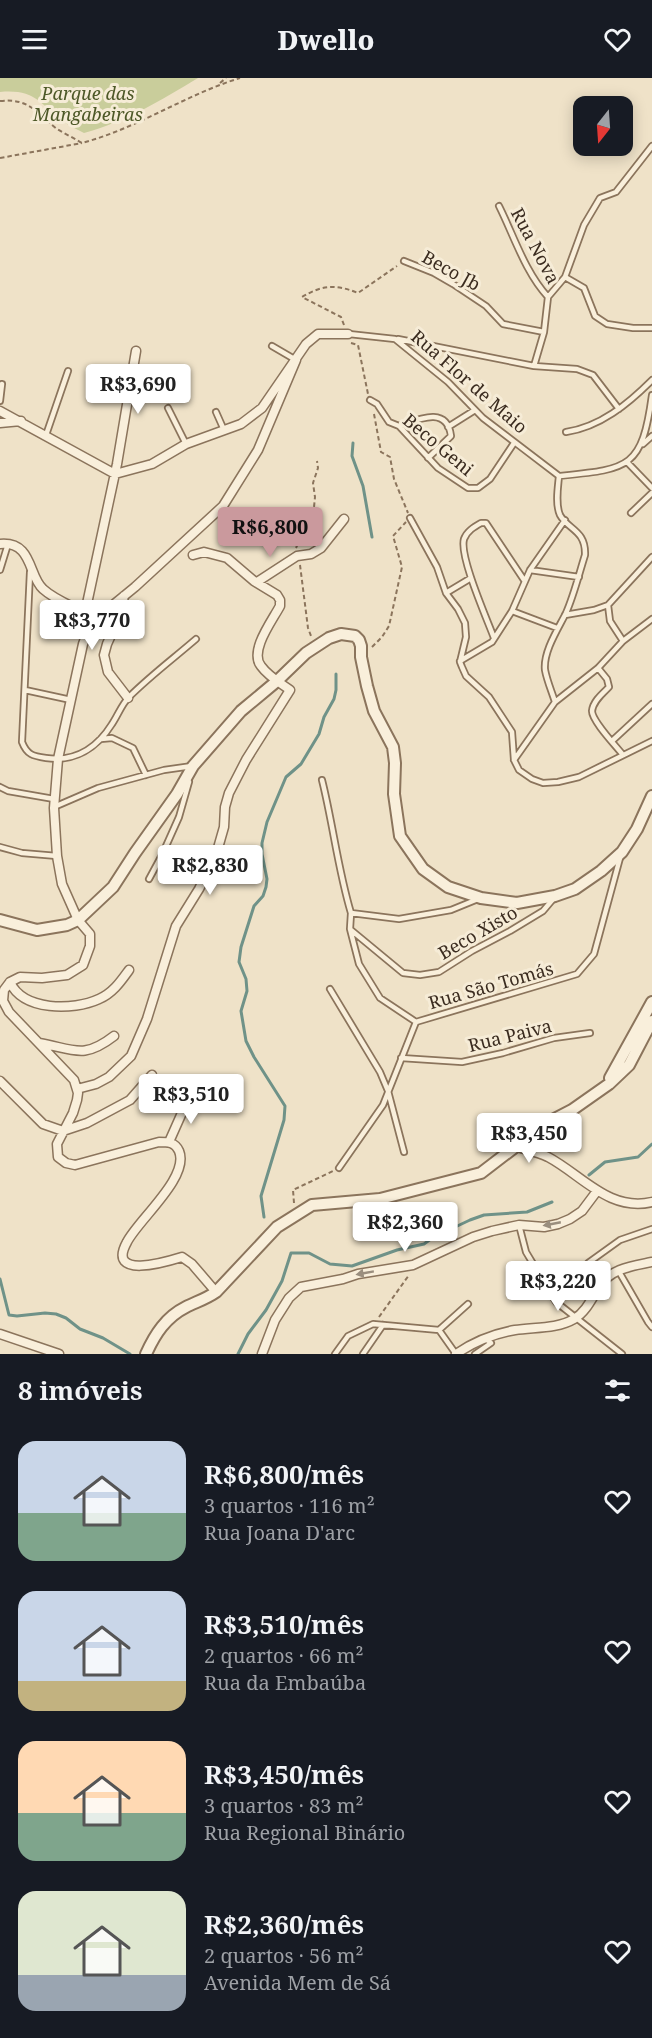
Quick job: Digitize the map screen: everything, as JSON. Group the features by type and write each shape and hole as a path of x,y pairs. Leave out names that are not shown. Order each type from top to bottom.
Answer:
{"street":[{"name":"Rua Flor de Maio","path":"115,474 152,464 186,444 241,424 262,408 306,344 318,334 348,334"},
{"path":"85,614 115,474 136,351"},
{"path":"216,1292 192,1264 182,1257 155,1265 139,1266 130,1265 125,1260 123,1251 128,1240 163,1196 176,1174 180,1154 176,1145 159,1142 75,1165 66,1163 58,1157 57,1144 77,1100 74,1080 9,1012 3,1001 4,990 10,982 20,977 42,978 68,975 83,965 90,946 90,934 78,920 62,884 57,856 54,803 58,759 83,644 91,623 135,588 223,506 258,450 296,360"},
{"path":"0,411 115,474"},
{"path":"0,423 21,421"},
{"path":"257,582 297,556 311,554 321,548 344,519"},
{"path":"4,544 21,550 31,564 41,588 85,614 91,623"},
{"path":"77,1089 96,1084 109,1077 131,1056 147,1019 176,926 199,889 216,855 224,827 225,807 229,794 246,760 290,690 260,666 257,659 258,645 280,606 277,595 227,558 204,552 192,555"},
{"path":"124,596 120,615 104,655 108,672 128,698"},
{"path":"0,920 37,930 67,925 78,920 113,887 177,794 193,766 241,711 306,653 329,638 341,634 355,636 359,640 374,711 393,747 394,794 400,836 423,869 448,888 517,903 555,896 575,889 601,871 622,852 638,829 652,796"},
{"path":"10,982 14,992 20,996 53,1007 70,1007 101,999 114,989 129,970"},
{"path":"625,1063 652,1002"},
{"path":"146,1354 153,1340 172,1316 216,1292 277,1227 294,1215 312,1205 380,1198 481,1173 546,1124 606,1087 625,1063 652,1021"},
{"path":"39,1043 83,1051 96,1048 114,1035"},
{"path":"0,1081 43,1124 63,1131 95,1119 130,1100 152,1075"},
{"path":"169,1142 189,1097"},
{"path":"517,1147 548,1157 597,1191 619,1201 634,1205 652,1202"},
{"path":"262,1354 275,1320 290,1298 301,1287 412,1265 473,1237 519,1225 544,1227 570,1219 582,1211 597,1191"},
{"path":"456,1354 484,1338 516,1330 562,1324 575,1318 590,1303 607,1278 618,1270 652,1262"},
{"path":"0,1334 58,1354"}],"lane":[{"path":"534,366 544,332 548,297 565,277 584,225 600,198 616,192 652,146"},
{"name":"Rua Nova","path":"499,206 523,258 541,290 548,297"},
{"name":"Beco Jb","path":"404,261 434,273 453,284 486,306 502,324 544,332"},
{"path":"565,277 584,288 595,316 607,324 652,328"},
{"name":"Rua Flor de Maio","path":"348,334 395,339 425,362 475,410 514,443 558,476"},
{"path":"395,339 534,366 577,369 593,375 618,409"},
{"path":"272,346 296,360"},
{"path":"46,435 68,371"},
{"path":"566,432 598,423 652,380"},
{"path":"0,401 2,384"},
{"path":"640,447 647,430 652,394"},
{"name":"Beco Geni","path":"370,400 377,404 389,422 399,426 438,468 468,488 478,488 490,479 514,443"},
{"path":"168,408 186,444"},
{"path":"448,427 475,410"},
{"path":"216,412 224,430"},
{"path":"399,426 426,417 441,419 451,433 449,440 439,446 428,458"},
{"path":"555,702 545,668 557,628 565,615 579,577 585,548 579,535 560,515 558,476 609,469 625,464 652,436"},
{"path":"627,462 652,488"},
{"path":"631,513 652,493"},
{"path":"410,518 437,567 446,593 465,623 466,637 460,662 466,676 489,697 512,732 514,760 519,770 543,783 558,782 579,777 652,741"},
{"path":"460,662 481,650 494,638 512,611 530,570 565,520"},
{"path":"494,638 471,578 463,544 465,536 481,523 486,523 524,580"},
{"path":"0,570 4,544"},
{"path":"565,615 608,605 652,557"},
{"path":"31,564 22,742 26,752 32,756 58,759 80,754 93,747 101,739 128,698 196,639"},
{"path":"530,570 579,577"},
{"path":"446,593 471,578"},
{"path":"608,605 610,621 623,641"},
{"path":"512,611 557,628"},
{"path":"514,760 555,702 598,668 623,641 652,618"},
{"path":"598,668 607,679 609,687 595,703 592,712 595,720 623,755"},
{"path":"25,690 71,700"},
{"path":"612,741 652,704"},
{"path":"101,739 112,738 133,747 147,775"},
{"path":"0,787 54,803 164,770 193,766 179,817 149,879"},
{"name":"Rua São Tomás","path":"322,780 333,827 341,878 351,914 350,929 359,964 380,998 416,1022 577,974 594,954 622,852"},
{"path":"0,847 22,853 57,856"},
{"name":"Beco Xisto","path":"350,929 403,973 420,975 439,972 543,910 555,896"},
{"path":"351,914 399,919 451,910 481,897"},
{"path":"330,989 380,1072 388,1091 404,1152"},
{"path":"339,1168 383,1105 416,1022"},
{"name":"Rua Paiva","path":"401,1058 462,1062 554,1038 590,1034"},
{"path":"519,1225 526,1252 556,1302 622,1354"},
{"path":"588,1263 620,1239 652,1229"},
{"path":"618,1270 652,1327"},
{"path":"335,1354 348,1336 374,1324 438,1330 468,1304"},
{"path":"363,1354 383,1325"},
{"path":"438,1330 456,1354"},
{"path":"476,1354 491,1343 484,1338"}],"path":[{"path":"218,85 226,78"},
{"path":"0,158 106,137 141,123 218,85 240,78"},
{"path":"0,101 18,101 36,109 58,129 82,143"},
{"name":"Beco Jb","path":"348,334 341,317 302,297 318,288 344,287 358,293 404,261"},
{"path":"348,334 348,342 358,345 381,453 390,457 394,479 410,518 393,536 402,567 389,626 382,637 361,657"},
{"path":"294,1215 293,1190 339,1168"},
{"path":"374,1324 412,1270 412,1265"}],"green space":[{"name":"Parque das Mangabeiras","path":"0,78 198,78 129,116 84,133 65,123 29,95 0,92"}],"waterway":[{"path":"353,443 352,456 363,486 372,537"},
{"path":"264,1217 261,1196 284,1120 285,1106 246,1041 241,1011 247,991 246,979 239,962 241,947 254,906 263,896 266,887 262,843 267,822 286,777 301,764 319,734 324,717 334,699 336,674"},
{"path":"589,1175 605,1162 638,1157 652,1144"},
{"path":"238,1354 282,1281 291,1253 309,1253 330,1264 352,1266 397,1250 424,1244 443,1230 451,1229 484,1215 527,1212 552,1202"},
{"path":"0,1279 9,1315 56,1314 130,1354"}]}
